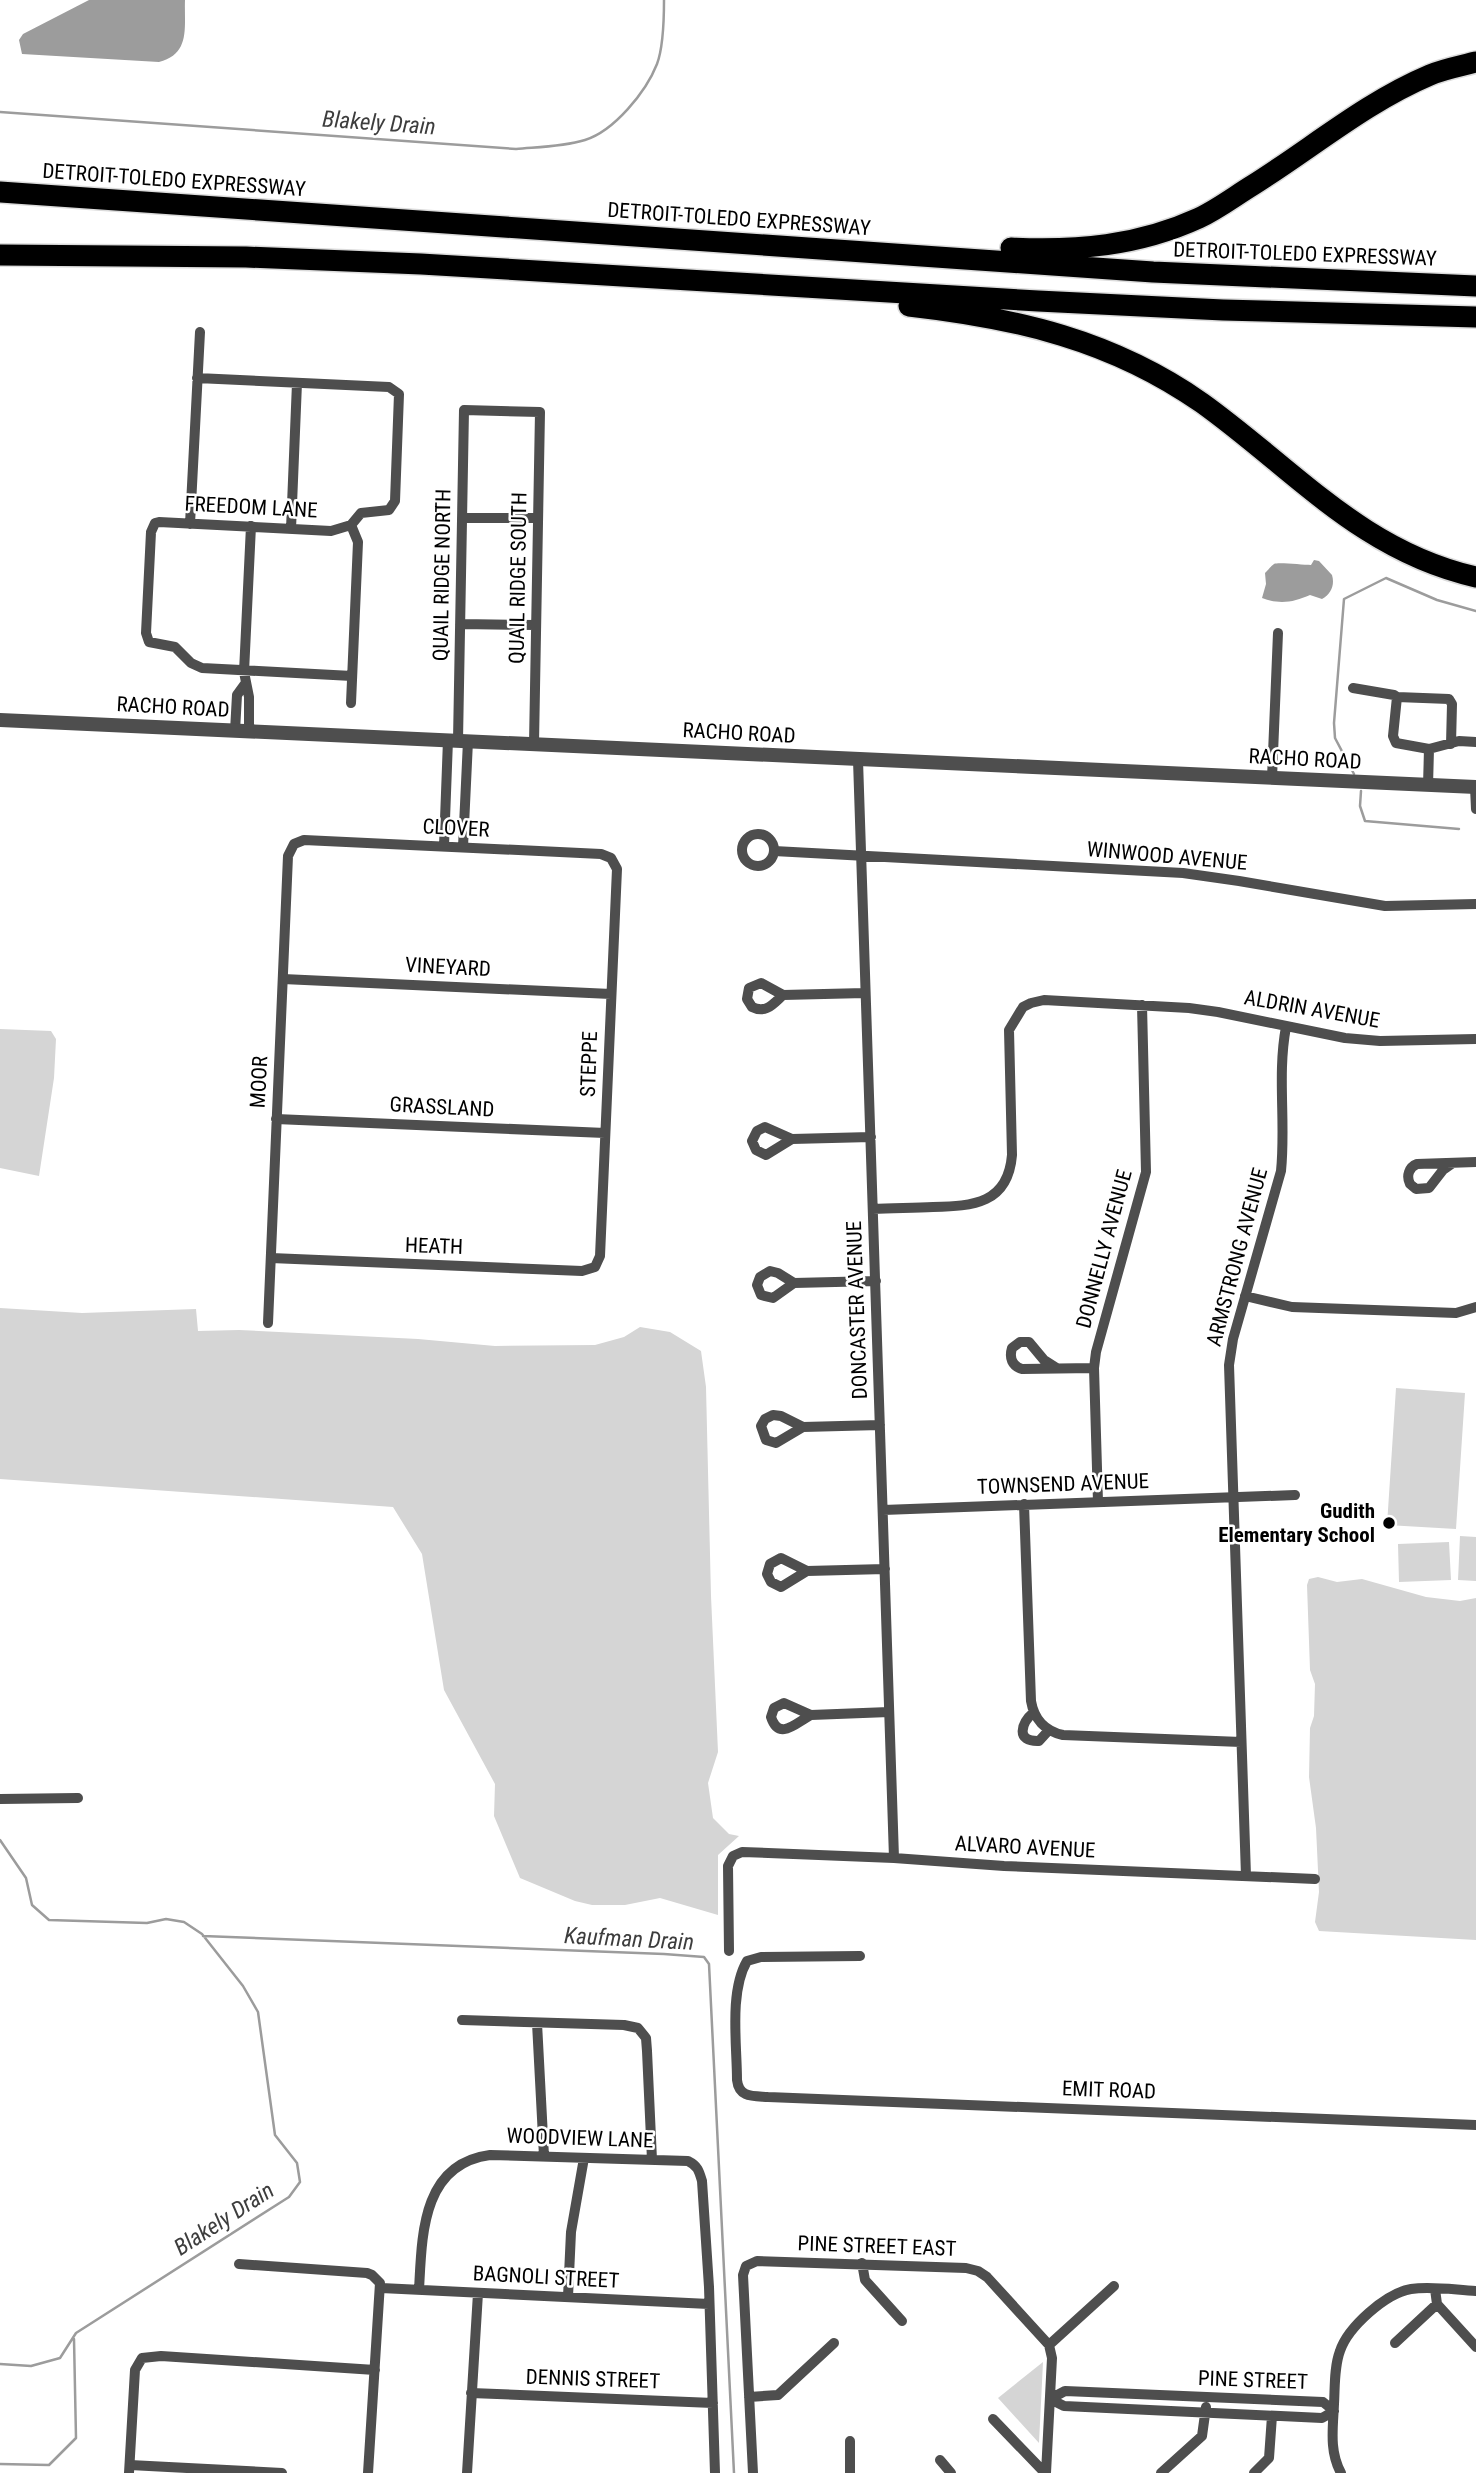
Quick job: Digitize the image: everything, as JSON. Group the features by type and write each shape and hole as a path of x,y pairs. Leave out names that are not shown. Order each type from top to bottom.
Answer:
{"highway":[{"path":"681,240 784,237 1045,250 1086,249 1119,243 1175,228 1202,217 1363,111 1431,74 1476,62"},
{"name":"DETROIT-TOLEDO EXPRESSWAY","path":"0,192 1153,272 1476,286"},
{"path":"0,255 246,257 435,265 1223,310 1476,317"},
{"path":"642,278 746,293 833,298 977,314 1072,337 1130,361 1202,403 1347,518 1383,542 1428,563 1476,577"}],"street":[{"path":"190,524 200,332"},
{"path":"197,378 298,383 291,528"},
{"name":"FREEDOM LANE","path":"244,672 195,666 175,647 149,642 146,633 151,531 155,523 331,531 351,525 361,513 389,510 395,501 400,400 396,390 389,387 298,383"},
{"name":"QUAIL RIDGE NORTH","path":"458,741 464,410 540,412"},
{"name":"QUAIL RIDGE SOUTH","path":"534,744 540,412"},
{"path":"463,518 538,518"},
{"path":"351,525 358,542 351,704"},
{"path":"242,731 237,695 245,684 251,526"},
{"path":"460,624 536,625"},
{"path":"1272,778 1278,633"},
{"path":"244,672 352,677"},
{"path":"1353,688 1390,693 1397,697 1449,699 1452,704 1451,744"},
{"path":"1397,697 1393,736 1396,743 1429,750 1459,741 1476,742"},
{"name":"RACHO ROAD","path":"0,720 1475,787"},
{"path":"444,846 458,741"},
{"path":"458,741 463,847"},
{"path":"1428,786 1429,750"},
{"name":"DONCASTER AVENUE","path":"858,760 894,1858"},
{"path":"1475,787 1476,809"},
{"name":"CLOVER","path":"294,844 304,840 601,854 607,855 615,862"},
{"name":"MOOR","path":"268,1323 288,856 294,844"},
{"name":"WINWOOD AVENUE","path":"774,851 1183,873 1385,906 1472,904"},
{"name":"STEPPE","path":"595,1267 600,1256 617,869 615,862"},
{"name":"VINEYARD","path":"283,979 611,994"},
{"path":"783,995 865,993"},
{"name":"ALDRIN AVENUE","path":"873,1209 970,1205 994,1195 1005,1182 1012,1155 1008,1038 1011,1025 1023,1007 1031,1003 1044,1000 1218,1012 1345,1038 1380,1041 1476,1039"},
{"name":"DONNELLY AVENUE","path":"1098,1502 1094,1368 1098,1340 1146,1172 1142,1005"},
{"name":"ARMSTRONG AVENUE","path":"1246,1876 1241,1742 1239,1498 1229,1365 1233,1339 1281,1171 1283,1144 1280,1064 1286,1027"},
{"name":"GRASSLAND","path":"276,1119 605,1133"},
{"path":"792,1139 871,1137"},
{"path":"1452,1163 1476,1161"},
{"name":"HEATH","path":"271,1258 582,1271 595,1267"},
{"path":"794,1283 876,1281"},
{"path":"1245,1296 1292,1307 1475,1312"},
{"path":"1055,1367 1094,1368"},
{"path":"803,1427 880,1425"},
{"name":"TOWNSEND AVENUE","path":"883,1510 1295,1495"},
{"path":"1024,1504 1031,1701 1041,1723 1049,1730 1063,1735 1241,1742"},
{"path":"807,1571 885,1569"},
{"path":"811,1715 889,1712"},
{"path":"1034,1712 1024,1722 1026,1737 1031,1741 1039,1741 1049,1730"},
{"path":"0,1799 78,1798"},
{"name":"ALVARO AVENUE","path":"729,1951 728,1866 733,1856 742,1852 1315,1879"},
{"name":"EMIT ROAD","path":"860,1956 761,1957 747,1961 736,2000 737,2080 742,2093 768,2097 1476,2125"},
{"path":"462,2020 624,2025 641,2031 646,2038 652,2160"},
{"path":"537,2023 544,2156"},
{"name":"WOODVIEW LANE","path":"419,2290 425,2218 433,2197 450,2174 466,2162 482,2156 688,2161 699,2169 702,2181 715,2473"},
{"path":"568,2297 571,2232 584,2158"},
{"name":"PINE STREET EAST","path":"750,2397 743,2275 746,2266 757,2261 862,2263 978,2271 988,2277 1049,2345"},
{"path":"862,2263 865,2280 902,2321"},
{"path":"239,2264 367,2273 377,2278 381,2288 368,2473"},
{"path":"1045,2473 1052,2358 1049,2345 1114,2286"},
{"name":"BAGNOLI STREET","path":"381,2288 709,2304"},
{"path":"1341,2473 1332,2451 1336,2364 1349,2334 1392,2296 1412,2289 1476,2291"},
{"path":"1435,2289 1437,2304 1476,2347"},
{"path":"467,2473 478,2293"},
{"path":"1395,2343 1437,2304"},
{"path":"753,2473 750,2397 778,2395 834,2343"},
{"path":"282,2473 129,2469 134,2379 139,2362 148,2356 161,2356 375,2370"},
{"name":"PINE STREET","path":"1065,2391 1118,2393 1323,2402 1334,2411 1322,2418 1272,2416 1064,2406 1050,2399 1065,2391"},
{"name":"DENNIS STREET","path":"471,2393 713,2403"},
{"path":"1117,2408 1118,2393"},
{"path":"1161,2473 1202,2436 1206,2397"},
{"path":"1254,2415 1255,2399"},
{"path":"1254,2473 1269,2458 1272,2416"},
{"path":"993,2419 1045,2473"},
{"path":"850,2441 850,2473"},
{"path":"940,2460 951,2473"}],"shaded area":[{"path":"89,0 185,0 185,29 181,46 176,53 159,62 22,54 19,40 23,34"},
{"path":"1314,560 1319,561 1332,575 1333,586 1325,597 1322,599 1310,595 1281,602 1262,598 1266,584 1265,573 1274,564 1311,565"},
{"path":"0,1029 51,1031 56,1039 54,1078 39,1176 0,1168"},
{"path":"0,1308 82,1313 196,1309 198,1331 239,1330 418,1339 495,1346 595,1345 624,1337 640,1327 670,1332 701,1351 706,1387 718,1752 708,1783 713,1818 729,1834 739,1836 718,1855 718,1915 660,1898 625,1905 592,1905 575,1901 520,1878 494,1816 495,1784 444,1690 422,1554 393,1507 0,1479"},
{"path":"1396,1388 1465,1393 1456,1529 1387,1525"},
{"path":"1460,1536 1476,1537 1476,1581 1458,1580"},
{"path":"1449,1542 1451,1580 1399,1582 1398,1544"},
{"path":"1318,1577 1337,1582 1362,1579 1426,1597 1460,1601 1476,1598 1476,1940 1319,1931 1315,1922 1319,1892 1316,1828 1309,1777 1310,1728 1314,1716 1315,1684 1310,1670 1307,1585 1309,1579"},
{"path":"1043,2362 1039,2443 998,2398"}],"waterway":[{"name":"Blakely Drain","path":"0,112 516,149 568,144 585,140 607,128 637,98 652,75 659,57 664,0"},
{"path":"1354,774 1335,738 1334,723 1344,599 1386,578 1437,600 1476,611"},
{"path":"1361,791 1360,806 1365,821 1459,829"},
{"name":"Blakely Drain","path":"0,1840 26,1878 32,1905 49,1920 147,1923 166,1919 184,1922 202,1934 243,1986 258,2012 275,2135 297,2163 300,2182 289,2197 76,2333 60,2358 31,2366 0,2364"},
{"name":"Kaufman Drain","path":"203,1936 704,1957 709,1964 734,2473"},
{"path":"0,2464 49,2465 76,2438 74,2339"}],"place":[{"name":"Gudith Elementary School","path":"1389,1523"}]}
